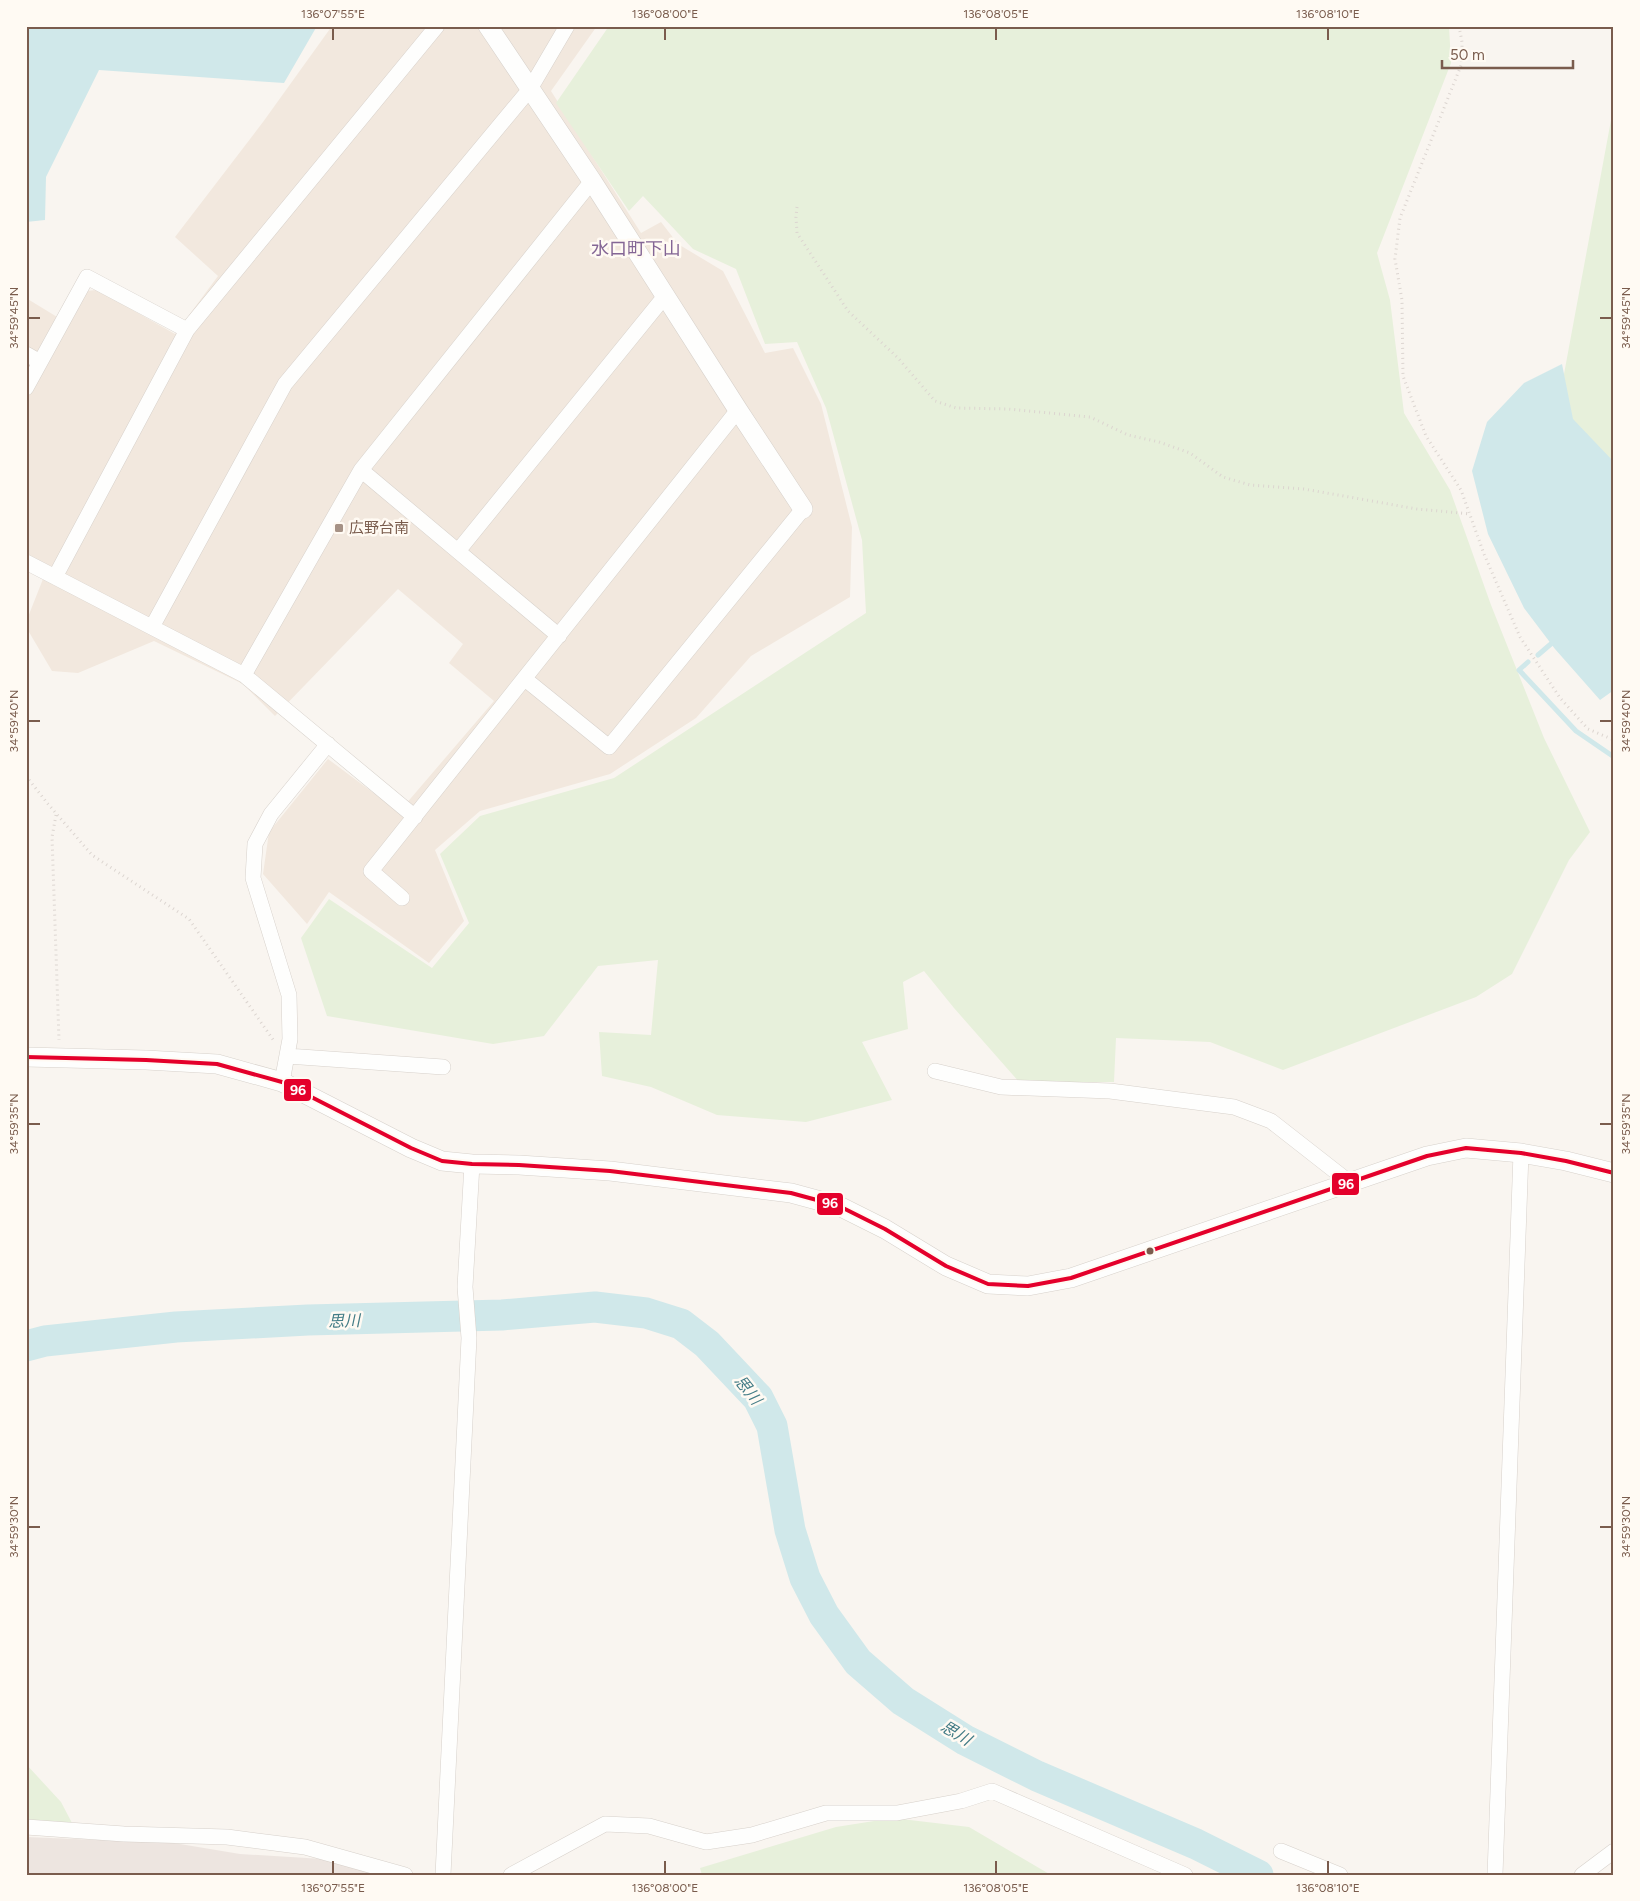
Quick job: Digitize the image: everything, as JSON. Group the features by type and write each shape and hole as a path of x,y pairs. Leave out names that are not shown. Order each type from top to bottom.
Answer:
{"street":[{"path":"55,577 187,330 437,26"},
{"path":"488,26 592,181 803,508 609,747 525,678"},
{"path":"152,628 284,384 530,89 567,26"},
{"path":"244,675 361,470 592,181"},
{"path":"26,388 86,277 187,330"},
{"path":"458,551 665,296"},
{"path":"26,354 40,362"},
{"path":"402,898 372,871 738,410"},
{"path":"361,470 559,636"},
{"path":"26,562 244,675 415,817"},
{"path":"282,1082 290,1039 289,995 253,878 255,844 271,814 328,744"},
{"path":"287,1056 443,1067"},
{"path":"26,1057 217,1064 282,1082 411,1148 442,1160 472,1164 610,1171 791,1193 839,1206 885,1229 946,1266 988,1284 1028,1286 1071,1278 1427,1156 1466,1148 1521,1153 1566,1160 1614,1173"},
{"path":"934,1071 1001,1087 1110,1091 1234,1107 1271,1121 1349,1182"},
{"path":"1495,1875 1521,1153"},
{"path":"443,1875 469,1338 465,1287 472,1164"},
{"path":"512,1875 606,1824 649,1826 706,1842 752,1835 826,1813 897,1813 960,1801 992,1791 1185,1875"},
{"path":"26,1827 124,1834 227,1837 305,1847 405,1875"},
{"path":"1281,1851 1340,1875"},
{"path":"1582,1875 1614,1851"}],"path":[{"path":"1459,26 1462,42 1462,63 1400,218 1395,259 1402,300 1403,376 1426,436 1461,490 1484,554 1520,637 1560,698 1588,729 1614,740"},
{"path":"797,207 796,232 848,312 898,358 936,401 956,408 1008,409 1090,416 1128,435 1159,442 1190,453 1224,477 1250,485 1304,489 1417,509 1471,514"},
{"path":"26,776 92,855 190,919 287,1056"},
{"path":"56,814 52,837 60,1058"}],"shaded area":[{"path":"332,26 597,26 551,91 641,233 661,222 678,244 723,271 765,353 793,348 821,404 852,527 850,597 751,656 696,718 610,774 480,811 435,850 464,921 429,963 329,892 307,924 263,874 269,832 328,759 399,812 494,701 449,663 463,644 398,589 275,716 243,684 154,641 78,673 52,671 26,627 26,622 43,579 26,570 26,298 67,323 86,291 97,290 175,334 218,276 175,237 263,122"},
{"path":"26,1837 174,1843 240,1854 323,1859 383,1875 26,1875"}],"green space":[{"path":"609,26 1449,26 1451,63 1377,253 1390,300 1404,413 1450,490 1491,605 1544,738 1590,832 1569,860 1512,974 1476,997 1283,1070 1210,1042 1116,1038 1114,1082 1019,1082 924,971 903,982 908,1029 862,1042 892,1100 806,1122 717,1115 651,1087 602,1076 599,1032 651,1035 658,960 598,966 544,1036 493,1044 327,1016 301,938 329,899 432,968 469,923 440,854 480,816 614,778 866,613 862,540 826,408 797,342 765,344 736,269 693,249 643,196 629,211 556,103"},
{"path":"1614,104 1614,495 1559,401"},
{"path":"26,1764 61,1802 72,1823 26,1832"},
{"path":"893,1818 969,1827 1051,1875 702,1875 700,1868 836,1827"}],"water":[{"path":"26,26 317,26 284,83 99,70 46,177 45,220 26,222"},
{"path":"1562,364 1573,419 1614,462 1614,690 1600,700 1555,649 1524,608 1488,534 1472,471 1487,422 1524,383"}],"waterway":[{"path":"1538,655 1552,643"},
{"path":"1528,662 1519,670 1576,731 1614,757"},
{"name":"思川","path":"26,1346 45,1341 176,1327 308,1320 502,1315 595,1307 646,1313 681,1324 707,1344 758,1398 772,1426 790,1530 805,1578 824,1615 858,1662 903,1701 965,1740 1037,1776 1196,1844 1258,1875"}],"transit line":[{"name":"96","path":"26,1057 217,1064 282,1082 411,1148 442,1161 610,1171 791,1193 839,1206 885,1229 946,1266 988,1284 1028,1286 1071,1278 1427,1156 1466,1148 1521,1153 1566,1161 1614,1173"}],"place":[{"name":"広野台南","path":"339,528"}],"district":[{"name":"水口町下山","path":"636,249"}]}
